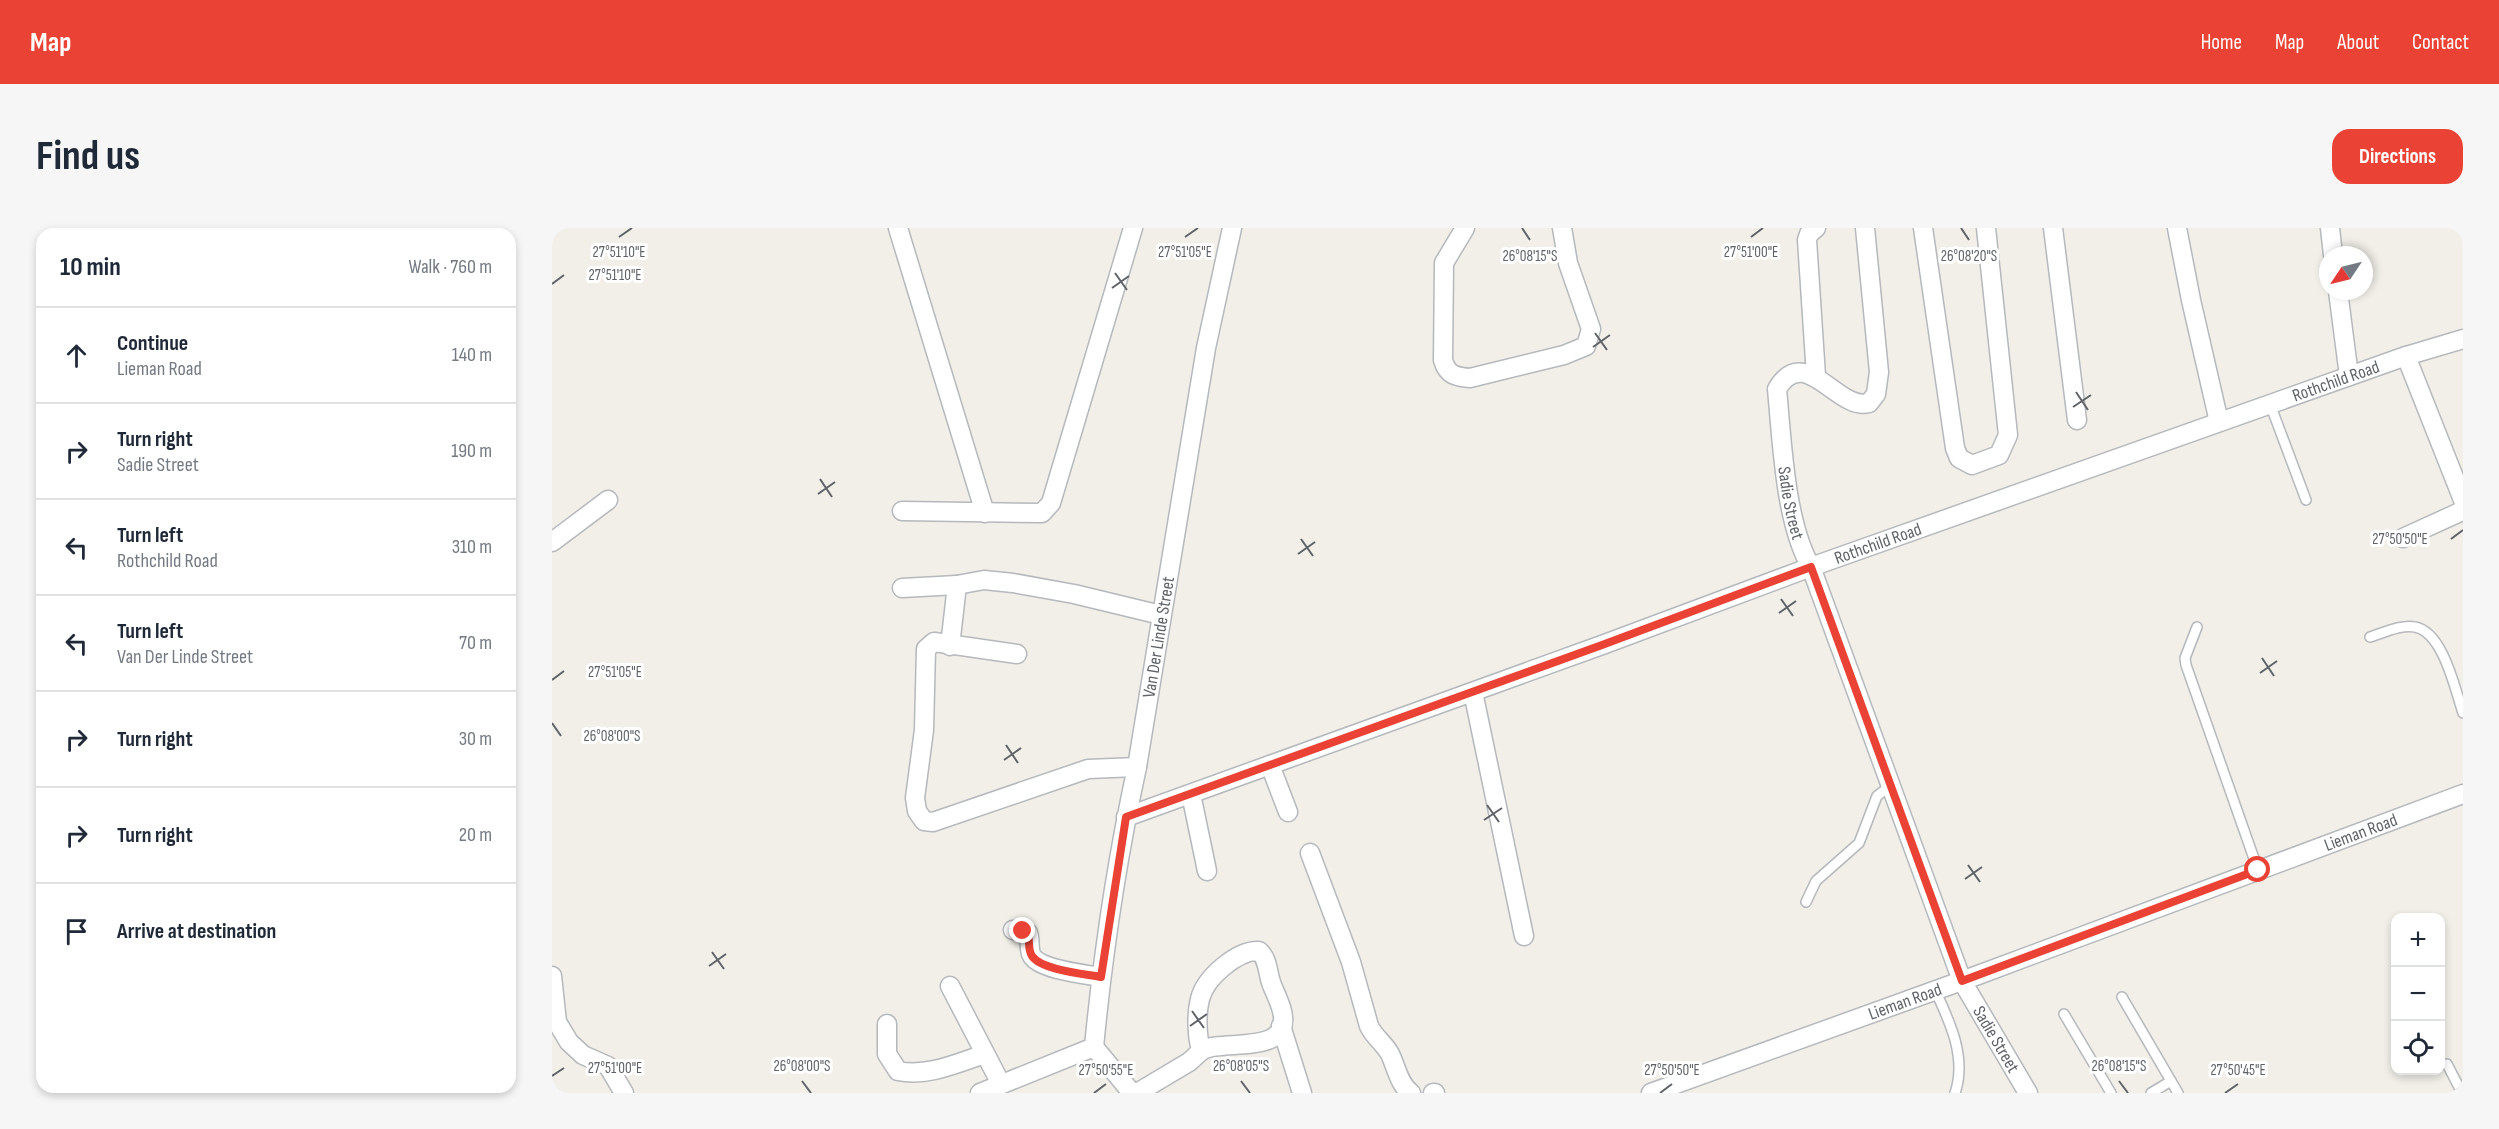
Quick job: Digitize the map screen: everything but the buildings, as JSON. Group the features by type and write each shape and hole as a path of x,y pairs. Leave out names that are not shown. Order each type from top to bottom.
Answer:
{"street":[{"path":"898,228 985,513"},
{"path":"902,511 1042,513 1051,503 1133,228"},
{"name":"Van Der Linde Street","path":"1094,1047 1101,977 1126,817 1137,767 1206,348 1232,228"},
{"path":"1465,228 1444,262 1443,360 1449,373 1457,377 1470,378 1564,355 1586,346 1591,329 1568,262 1562,228"},
{"path":"1816,228 1809,234 1807,240 1816,376 1852,403 1869,403 1876,394 1879,372 1865,228"},
{"path":"1923,228 1955,448 1959,458 1972,465 1999,455 2008,435 1986,228"},
{"path":"2053,228 2077,420"},
{"path":"2177,228 2219,422"},
{"path":"2330,228 2332,246"},
{"path":"2339,300 2349,376"},
{"name":"Rothchild Road","path":"1126,817 1811,567 2406,356 2463,339"},
{"path":"2406,356 2463,500"},
{"name":"Sadie Street","path":"1816,376 1791,374 1783,380 1778,389 1797,539 1811,567 1962,981 2028,1093"},
{"path":"552,542 608,500"},
{"path":"2403,538 2460,512 2463,508"},
{"path":"902,588 957,585 984,580 1013,583 1074,594 1161,615"},
{"path":"950,645 957,585"},
{"path":"1017,654 934,642 926,649 924,730 915,798 917,811 924,821 933,822 1088,769 1137,767"},
{"path":"1473,692 1524,936"},
{"path":"1270,765 1288,813"},
{"path":"1191,794 1207,871"},
{"name":"Lieman Road","path":"1661,1091 2463,794"},
{"path":"1310,853 1351,962 1369,1026 1373,1035 1389,1051 1404,1087 1410,1093"},
{"path":"1013,930 1028,933 1031,955 1036,961 1047,966 1101,977"},
{"path":"1137,1093 1189,1062 1202,1050 1264,1041 1276,1035 1281,1026 1282,1012 1271,984 1267,963 1258,951 1248,952 1229,961 1200,997 1199,1042 1202,1050"},
{"path":"552,976 558,1022 569,1042 584,1055 608,1066 624,1093"},
{"path":"950,986 1002,1084"},
{"path":"887,1024 887,1054 898,1071 911,1074 935,1070 985,1054"},
{"path":"1281,1026 1292,1053 1302,1093"},
{"path":"980,1093 1094,1047 1132,1093"}],"lane":[{"path":"2270,404 2306,500"},
{"path":"2197,627 2185,658 2186,665 2258,870"},
{"path":"2370,637 2408,627 2416,627 2426,632 2440,648 2463,713"},
{"path":"1806,902 1816,881 1859,843 1877,796 1890,786"},
{"path":"1935,990 1954,1033 1959,1069 1955,1093"},
{"path":"2122,997 2178,1093"},
{"path":"2064,1014 2110,1093"},
{"path":"2447,1064 2462,1093"},
{"path":"2151,1093 2171,1081"}],"route":[{"path":"1023,931 1028,933 1031,955 1036,961 1047,966 1101,977 1126,817 1811,567 1962,981 2258,870"}]}
